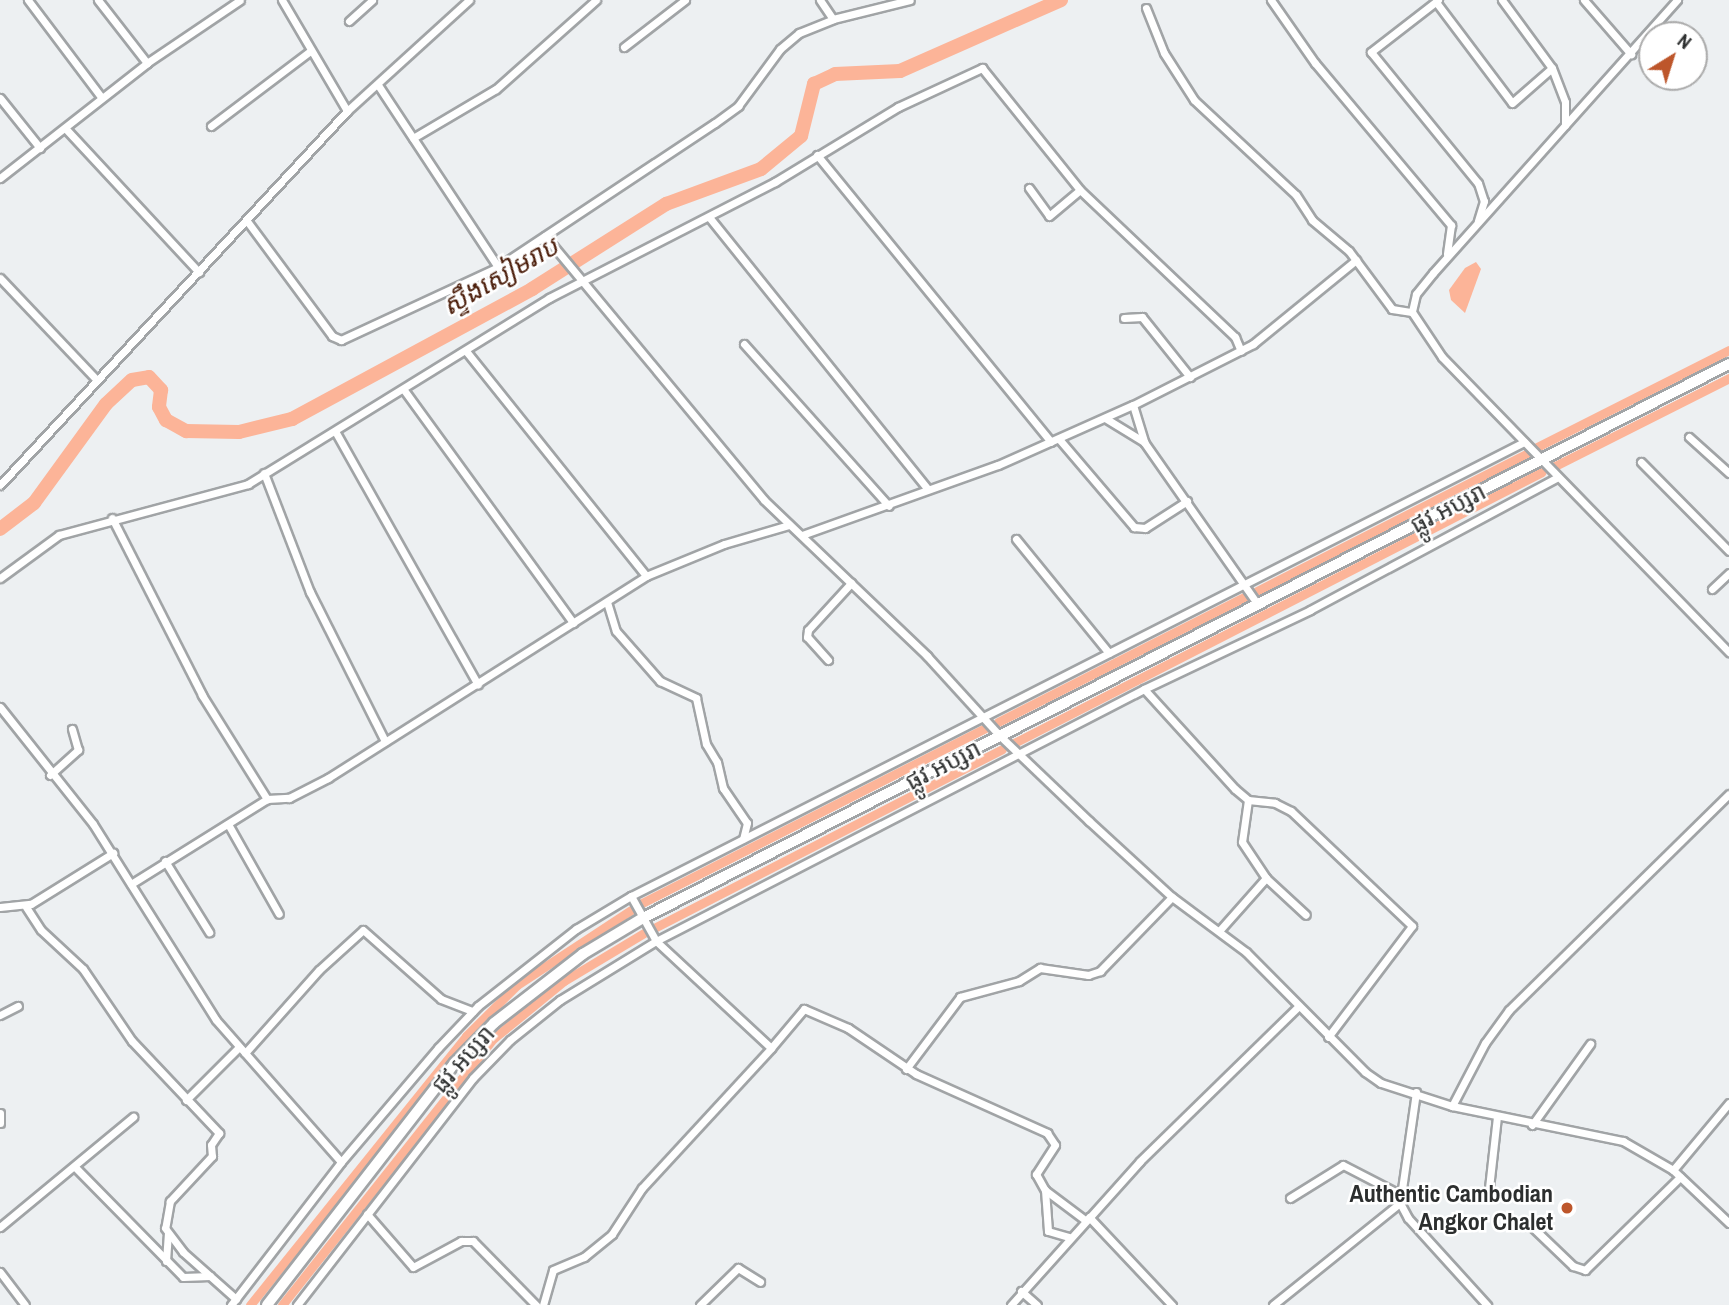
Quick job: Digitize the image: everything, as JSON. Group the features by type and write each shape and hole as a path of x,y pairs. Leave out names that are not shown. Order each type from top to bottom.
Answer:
{"street":[{"path":"27,0 101,97"},
{"path":"98,0 147,64"},
{"path":"0,178 101,97 240,0"},
{"path":"282,0 347,111"},
{"path":"349,20 372,0"},
{"path":"0,485 95,378 199,272 347,111 469,0"},
{"path":"413,138 496,89 596,0"},
{"path":"624,47 685,0"},
{"path":"820,0 833,19"},
{"path":"247,221 338,340 498,267 731,112 792,37 833,19 910,0"},
{"path":"1271,0 1314,63 1451,225 1446,257"},
{"path":"1502,0 1552,68 1562,92 1565,125"},
{"path":"1584,0 1630,54"},
{"path":"1677,0 1446,257 1416,294 1412,312 1442,357 1556,478 1729,652"},
{"path":"1477,225 1484,201 1478,183 1371,52 1437,1 1512,103 1552,68"},
{"path":"1146,8 1164,53 1194,100 1290,188 1312,220 1356,260 1392,309 1412,312"},
{"path":"211,126 310,51"},
{"path":"0,578 59,535 112,518 236,489 404,390 579,279 709,217 898,107 982,68 1080,190 1235,337 1241,351"},
{"path":"378,85 498,267"},
{"path":"0,98 40,148"},
{"path":"65,128 199,272"},
{"path":"817,155 1055,441 1135,527 1145,528 1187,501"},
{"path":"1029,188 1049,216 1080,190"},
{"path":"709,217 928,489"},
{"path":"545,236 789,525 851,583 984,716 1000,736 1171,897 1219,931 1269,974 1297,1008 1381,1083 1416,1092 1452,1106 1497,1117 1623,1141 1673,1170 1729,1223"},
{"path":"802,535 890,506 1055,441 1190,377 1241,351 1356,260"},
{"path":"0,278 95,378"},
{"path":"1124,317 1142,317 1190,377"},
{"path":"744,344 890,506"},
{"path":"466,351 646,576"},
{"name":"ផ្លូវ អប្សរា","path":"267,1305 456,1063 494,1023 543,981 643,918 1729,364"},
{"path":"404,390 573,623"},
{"path":"1133,405 1144,442 1258,605"},
{"path":"1105,418 1144,442"},
{"path":"335,431 478,685"},
{"path":"1689,437 1729,473"},
{"path":"168,1234 233,1302 341,1162 473,1011 529,963 631,896 1524,442"},
{"path":"1640,462 1729,551"},
{"path":"264,473 310,592 386,741"},
{"path":"298,1305 473,1078 510,1040 560,1000 656,941 1144,689 1310,610 1556,478"},
{"path":"112,518 202,695 267,799"},
{"path":"131,884 267,799 299,794 478,685 646,576 724,544 789,525"},
{"path":"1016,539 1109,653"},
{"path":"1712,589 1729,573"},
{"path":"828,660 807,637 808,630 851,583"},
{"path":"607,602 616,631 660,681 696,698 706,744 718,765 723,788 747,823 742,839"},
{"path":"1144,689 1248,800 1275,803 1291,811 1412,926 1328,1037"},
{"path":"0,708 113,853 211,1013 341,1162"},
{"path":"50,775 78,750 72,729"},
{"path":"1452,1106 1485,1043 1524,992 1729,794"},
{"path":"1248,800 1242,842 1266,877 1306,915"},
{"path":"228,824 279,914"},
{"path":"0,907 26,906 113,853"},
{"path":"165,862 209,932"},
{"path":"1219,931 1266,877"},
{"path":"631,896 656,941 772,1048"},
{"path":"906,1069 960,997 1019,981 1040,968 1088,975 1100,971 1171,897"},
{"path":"26,906 41,930 83,969 132,1041 219,1133 211,1145 212,1156 170,1201 166,1262"},
{"path":"186,1100 242,1050 312,977 363,930 441,999 473,1011"},
{"path":"0,1015 18,1006"},
{"path":"1011,1305 1069,1237 1140,1161 1297,1008"},
{"path":"543,1305 553,1270 584,1257 612,1234 642,1188 772,1048 804,1009 842,1024 906,1069 1051,1137 1054,1148 1036,1174 1045,1190 1049,1233 1069,1237"},
{"path":"1532,1125 1590,1044"},
{"path":"1416,1092 1401,1199 1408,1219 1487,1305"},
{"path":"1673,1170 1729,1103"},
{"path":"0,1113 0,1123"},
{"path":"0,1227 133,1116"},
{"path":"1489,1188 1497,1117"},
{"path":"1290,1198 1343,1165 1401,1199"},
{"path":"75,1167 183,1277 211,1276"},
{"path":"1526,1221 1573,1266 1585,1270 1680,1177"},
{"path":"1045,1190 1087,1219 1172,1305"},
{"path":"1273,1305 1401,1199"},
{"path":"367,1214 413,1267 461,1241 473,1241 536,1305"},
{"path":"700,1305 738,1268 760,1282"},
{"path":"0,1272 24,1305"},
{"path":"1021,1291 1037,1305"}],"shaded area":[{"path":"1476,262 1481,269 1465,313 1451,300 1449,290 1465,268"}],"waterway":[{"name":"ស្ទឹងសៀមរាប","path":"0,529 34,503 106,404 132,380 149,377 161,390 159,407 166,420 186,431 239,432 292,419 532,289 666,204 761,169 801,136 814,84 835,74 900,71 1061,0"},
{"path":"1537,447 1729,350"},
{"path":"1555,466 1729,378"},
{"path":"1257,591 1526,454"},
{"path":"1014,743 1542,472"},
{"path":"998,722 1244,597"},
{"path":"642,903 986,728"},
{"path":"656,927 1002,749"},
{"path":"250,1305 466,1036 517,985 631,910"},
{"path":"282,1305 494,1038 564,981 644,933"}],"place":[{"name":"Authentic Cambodian Angkor Chalet","path":"1567,1208"}]}
